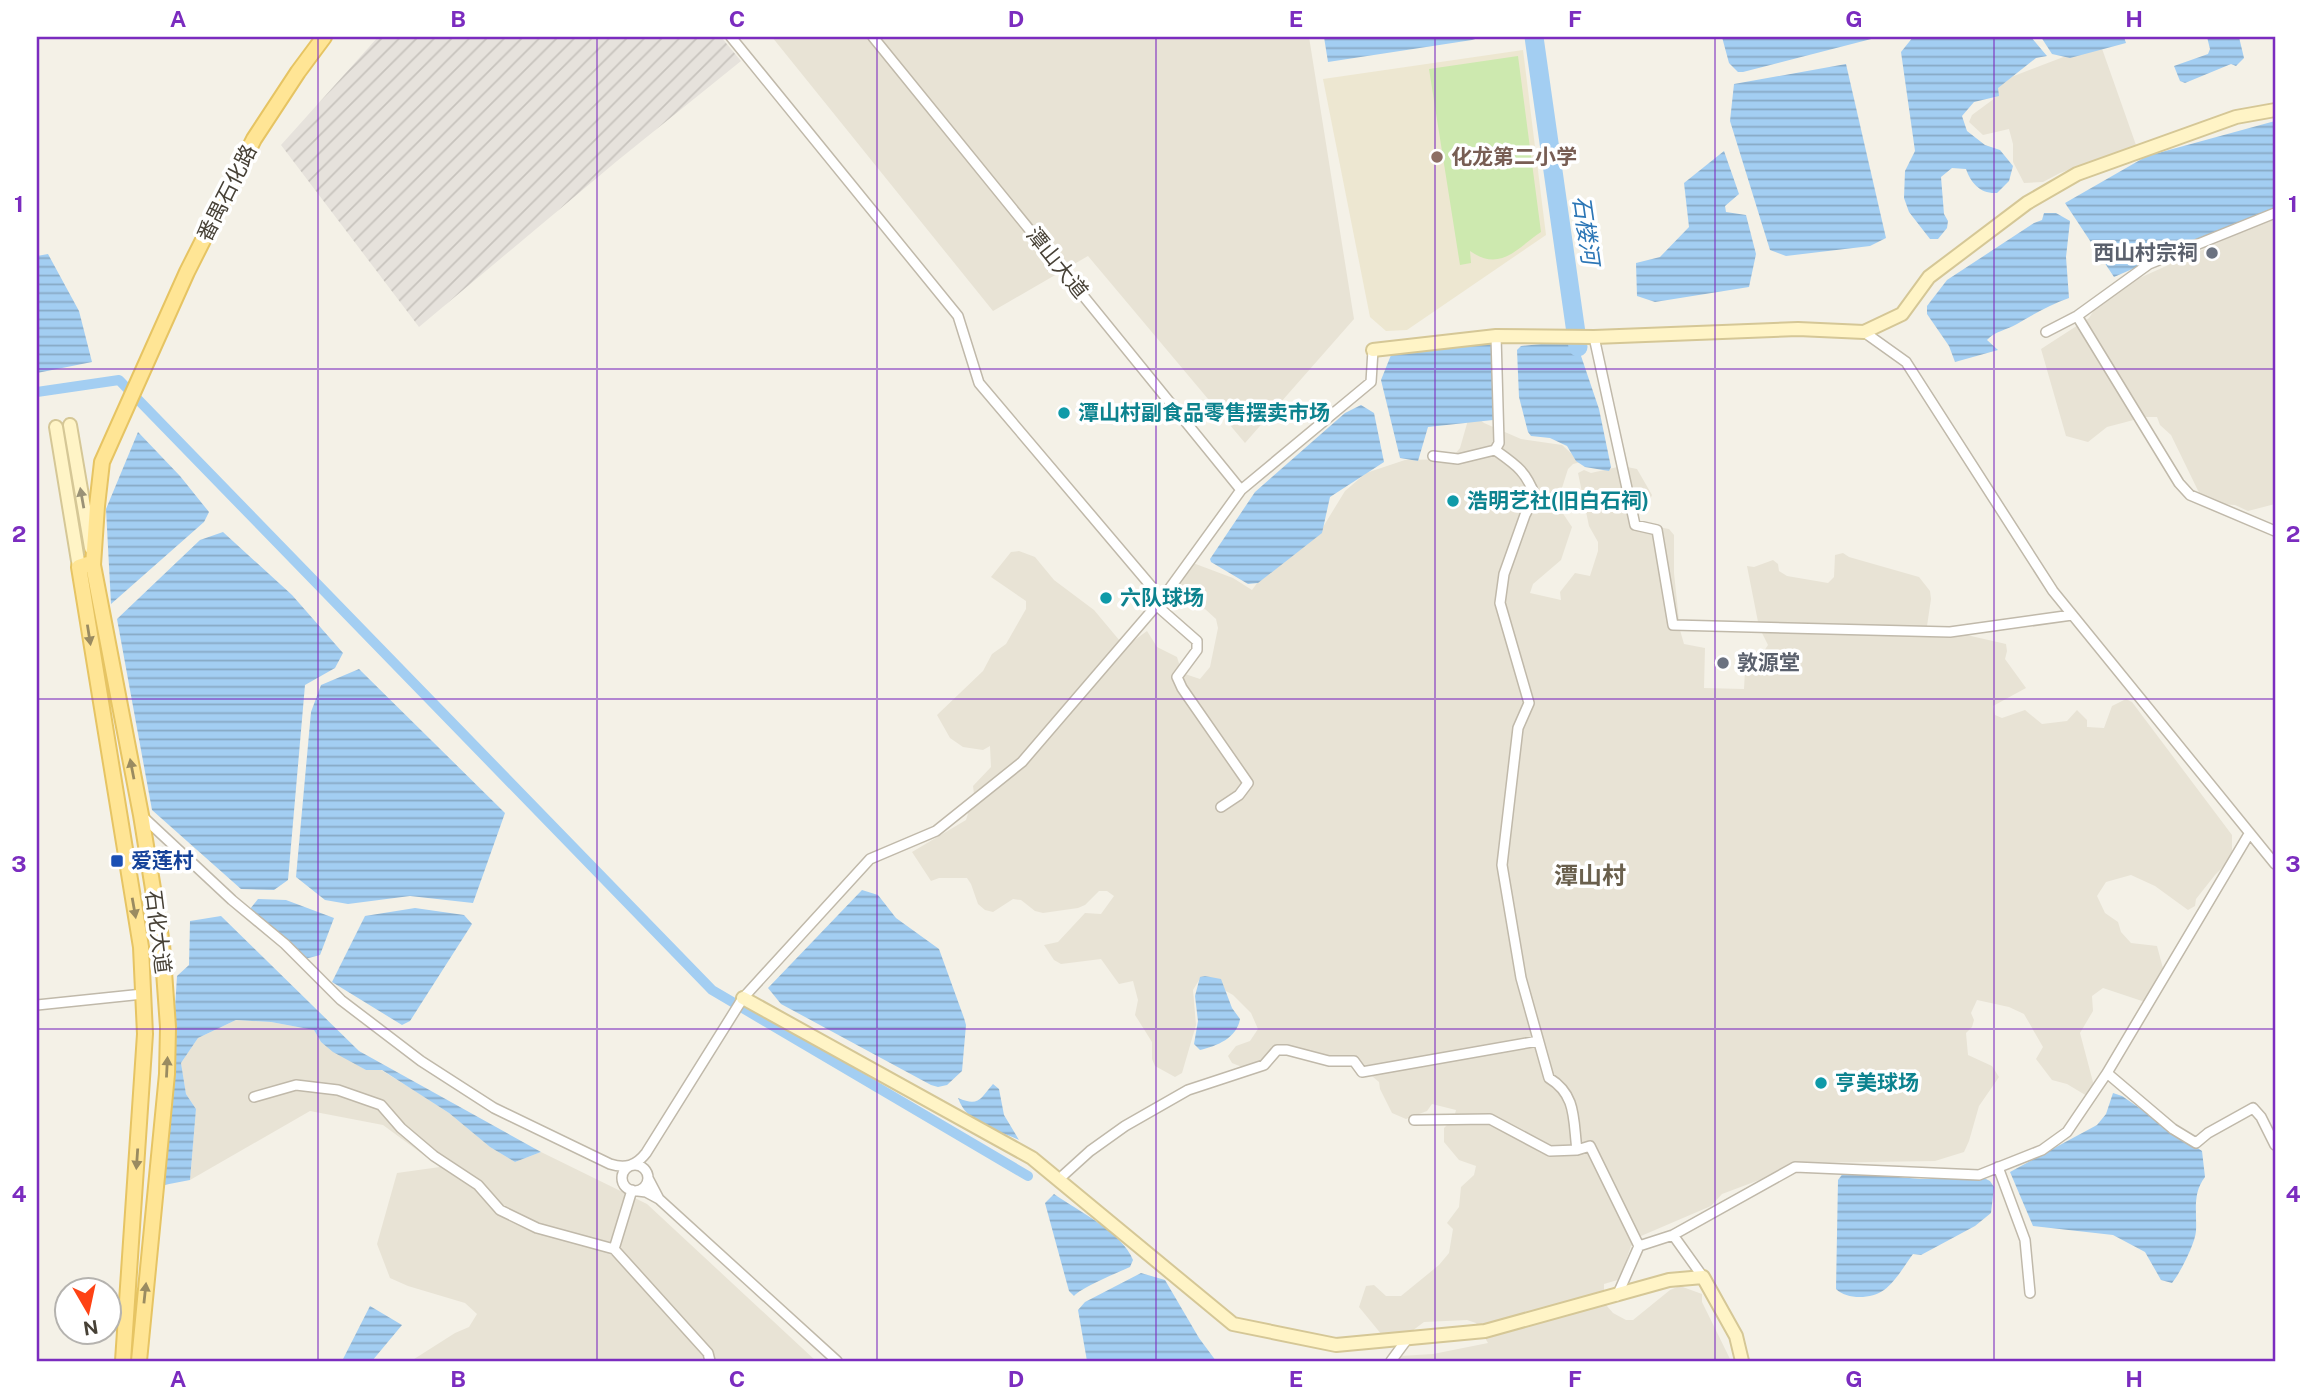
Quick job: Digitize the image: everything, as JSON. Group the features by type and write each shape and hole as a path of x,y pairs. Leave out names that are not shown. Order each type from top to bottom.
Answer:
{"main road":[{"name":"番禺石化路","path":"86,566 102,462 120,420 187,272 254,139 324,37"},
{"name":"石化大道","path":"86,566 141,814 162,944 168,1027 167,1074 139,1361"},
{"name":"石化大道","path":"86,566 141,947 145,1034 123,1361"}],"street":[{"path":"730,37 958,316 979,383 1159,602 1197,640 1197,650 1177,677 1248,783 1239,795 1221,807"},
{"name":"潭山大道","path":"873,37 1241,490"},
{"path":"623,1182 626,1170 634,1166 646,1153 743,998 870,859 936,831 1022,762 1159,602 1241,490 1371,382 1373,350 1496,336 1590,337 1798,329 1864,332 1902,314 1929,277 2027,203 2077,174 2236,117 2275,110"},
{"path":"2046,332 2077,316 2149,264 2275,213"},
{"path":"2077,316 2179,483 2190,495 2275,531"},
{"path":"1864,332 1906,362 2053,591 2275,864"},
{"path":"1433,456 1458,459 1495,450 1499,443 1496,336"},
{"path":"1590,337 1635,525 1657,530 1673,625 1950,632 2072,615"},
{"name":"石化大道","path":"70,425 86,566"},
{"name":"石化大道","path":"56,427 86,566"},
{"path":"1495,450 1520,468 1529,480 1535,496 1525,515 1504,574 1500,603 1530,703 1518,728 1503,865 1521,978 1549,1078 1569,1095 1577,1150"},
{"path":"141,814 232,900 285,944 341,1000 421,1061 494,1108 610,1164 619,1167 642,1167 659,1199"},
{"path":"1617,1296 1639,1246 1674,1235 1795,1167 1979,1175 2042,1150 2067,1132 2107,1073 2249,834"},
{"path":"37,1005 143,994"},
{"path":"743,998 1032,1158 1233,1324 1336,1345 1485,1331 1669,1280 1703,1277"},
{"path":"1058,1180 1090,1150 1125,1126 1188,1090 1264,1065 1277,1050 1329,1061 1354,1061 1362,1072 1538,1041"},
{"path":"2107,1073 2173,1129 2196,1143 2208,1133 2253,1108 2261,1117 2275,1145"},
{"path":"254,1097 296,1085 338,1090 381,1105 401,1128 434,1156 478,1185 500,1210 537,1228 614,1249 711,1358"},
{"path":"1414,1120 1490,1119 1550,1151 1577,1150 1590,1146 1639,1246"},
{"path":"634,1191 643,1188 648,1176 646,1153"},
{"path":"610,1164 623,1182 634,1191 646,1192 659,1199 837,1361"},
{"path":"1998,1167 2025,1240 2031,1293"},
{"path":"614,1249 634,1191"},
{"path":"1674,1235 1703,1277 1736,1336 1742,1361"},
{"path":"1391,1361 1408,1338"}],"shaded area":[{"path":"378,37 721,37 741,61 419,327 281,145"},
{"path":"772,37 1309,37 1354,319 1245,443 1088,256 993,311"},
{"path":"2100,43 2136,145 2043,182 2024,183 2013,162 2013,144 2009,129 1983,135 1969,122 1972,115 1995,98 1990,85"},
{"name":"化龙第二小学","path":"1523,50 1546,235 1407,330 1386,331 1370,317 1323,79"},
{"path":"2275,217 2275,504 2248,511 2235,505 2204,503 2171,435 2160,425 2157,417 2145,417 2107,427 2088,442 2066,436 2041,349 2089,318 2104,294"},
{"path":"1474,415 1484,423 1521,439 1562,445 1581,462 1568,469 1561,491 1562,499 1558,506 1572,527 1561,560 1533,584 1530,593 1561,600 1560,592 1575,573 1590,576 1598,542 1589,526 1578,473 1622,466 1637,469 1652,495 1635,519 1641,524 1669,529 1674,535 1674,573 1680,630 1684,644 1705,648 1704,688 1744,689 1746,652 1764,651 1768,645 1759,627 1747,566 1754,567 1773,560 1778,564 1779,571 1787,576 1828,583 1834,577 1835,555 1843,553 1919,577 1930,591 1927,626 2006,644 2005,659 2026,688 1993,706 1995,715 2002,718 2025,710 2042,724 2067,721 2077,710 2087,720 2087,727 2104,728 2112,706 2126,699 2132,702 2232,835 2232,858 2196,899 2195,906 2188,910 2155,886 2131,875 2106,882 2097,896 2105,913 2118,922 2121,932 2131,943 2157,946 2164,972 2145,1002 2103,988 2092,996 2093,1011 2080,1033 2094,1090 2087,1096 2067,1084 2052,1080 2036,1059 2043,1047 2024,1014 2009,1007 1977,1000 1971,1013 1974,1020 1972,1027 1966,1033 1968,1055 1992,1066 1999,1077 1979,1106 1964,1152 1935,1161 1805,1163 1722,1194 1711,1206 1641,1236 1631,1246 1625,1264 1626,1272 1621,1279 1604,1284 1601,1299 1613,1313 1626,1320 1633,1320 1670,1290 1680,1286 1702,1294 1702,1302 1731,1361 1395,1361 1400,1356 1433,1354 1488,1343 1476,1323 1467,1320 1424,1322 1412,1331 1382,1335 1359,1307 1366,1286 1374,1285 1386,1296 1401,1296 1439,1265 1449,1253 1453,1229 1447,1223 1459,1207 1461,1187 1474,1175 1476,1166 1459,1160 1444,1142 1444,1128 1454,1118 1456,1110 1432,1104 1427,1111 1406,1119 1392,1113 1379,1082 1366,1071 1285,1046 1252,1071 1232,1063 1228,1056 1236,1046 1250,1041 1258,1029 1251,1013 1233,995 1201,977 1193,990 1196,1025 1182,1073 1175,1077 1155,1066 1152,1059 1152,1042 1135,1015 1138,1000 1133,981 1119,984 1101,959 1061,964 1054,960 1044,945 1058,942 1085,913 1101,914 1114,896 1107,891 1099,891 1078,908 1043,913 1035,911 1021,900 1013,899 993,912 978,904 967,878 939,878 931,881 912,852 966,820 974,794 973,786 991,767 990,746 983,750 963,747 950,738 937,715 983,671 992,654 1006,644 1026,609 1026,601 991,577 1011,552 1019,551 1035,557 1054,580 1094,610 1125,647 1147,631 1157,647 1177,657 1182,673 1200,679 1210,667 1218,628 1216,619 1205,609 1169,598 1193,563 1233,578 1252,590 1274,560 1323,527 1345,491 1366,473 1405,460 1451,459 1460,448 1468,420"},
{"path":"236,1020 271,1022 314,1030 321,1042 366,1070 381,1070 412,1089 449,1113 490,1147 515,1162 541,1152 647,1204 816,1361 411,1361 469,1327 477,1314 465,1303 390,1278 377,1244 397,1173 440,1167 383,1125 310,1111 190,1180 196,1109 186,1094 181,1063 198,1038"}],"green space":[{"path":"1518,56 1541,232 1500,259 1481,257 1470,251 1471,263 1460,265 1429,69"}],"water":[{"path":"1324,37 1482,37 1328,62"},
{"path":"1722,37 1879,37 1738,72 1729,63"},
{"path":"1913,37 2031,37 2047,56 2036,58 1998,88 1999,96 1974,102 1962,116 1967,131 1985,145 2000,150 2013,166 2009,181 1997,193 1986,192 1977,187 1966,169 1952,168 1941,177 1944,214 1948,221 1947,228 1938,239 1930,239 1909,212 1904,198 1905,171 1915,151 1901,52"},
{"path":"2041,37 2124,37 2126,43 2070,58 2052,54"},
{"path":"2207,37 2239,37 2244,58 2236,66 2231,64 2185,83 2180,81 2174,66 2208,54 2210,49"},
{"path":"1846,64 1886,238 1870,246 1786,256 1770,250 1730,121 1734,84"},
{"path":"2275,121 2275,207 2114,277 2065,203 2147,156"},
{"path":"1724,151 1739,194 1725,206 1726,212 1746,215 1756,254 1749,287 1655,302 1637,296 1636,263 1660,257 1689,227 1684,183"},
{"path":"2044,213 2056,213 2070,221 2066,257 2069,298 1990,337 1987,340 1998,350 1955,362 1949,346 1927,314 1927,306 1947,280 2042,220"},
{"path":"48,254 79,311 92,362 37,373 37,256"},
{"path":"1489,341 1493,348 1493,420 1428,427 1418,461 1400,458 1381,380 1393,350"},
{"path":"1561,342 1578,347 1599,409 1611,467 1609,471 1585,467 1576,461 1567,446 1550,438 1531,436 1528,432 1519,397 1517,350 1521,346"},
{"path":"1361,405 1374,413 1384,462 1330,497 1322,533 1258,583 1248,584 1211,562 1210,559 1255,492 1345,413"},
{"path":"138,432 180,476 209,512 204,522 111,604 106,509"},
{"path":"223,532 292,595 343,653 335,668 305,685 288,880 274,890 241,889 152,810 117,619 200,540"},
{"path":"359,669 505,813 473,903 410,896 348,904 325,900 296,877 311,712 321,685"},
{"path":"862,890 878,895 896,918 939,949 966,1025 962,1071 947,1085 931,1085 781,1004 768,988"},
{"path":"258,899 286,900 334,918 320,955 305,959 255,915 250,909"},
{"path":"415,908 464,915 472,924 410,1021 402,1025 332,982 365,916"},
{"path":"221,916 359,1051 541,1152 515,1162 490,1147 449,1113 382,1070 366,1070 333,1052 321,1042 314,1030 271,1022 236,1020 198,1038 181,1063 186,1094 196,1109 190,1180 164,1185 177,976 189,965 190,921"},
{"path":"1200,977 1221,979 1232,1008 1240,1019 1231,1036 1200,1050 1194,1044 1198,1021 1195,996"},
{"path":"993,1084 999,1089 1004,1115 1019,1140 975,1120 962,1107 958,1098 970,1102 978,1100"},
{"path":"2113,1093 2122,1096 2202,1151 2205,1177 2197,1196 2195,1237 2187,1258 2172,1283 2161,1280 2145,1252 2113,1235 2033,1226 2010,1172 2097,1125 2106,1114"},
{"path":"1844,1172 1920,1179 1984,1178 1994,1187 1991,1213 1975,1226 1921,1255 1913,1254 1892,1283 1879,1293 1860,1297 1846,1295 1836,1289 1838,1180"},
{"path":"1054,1194 1119,1240 1133,1260 1130,1267 1092,1284 1074,1296 1069,1291 1045,1203"},
{"path":"1141,1273 1165,1280 1199,1338 1216,1361 1087,1361 1078,1310 1085,1302"},
{"path":"370,1306 402,1325 372,1361 342,1361"}],"waterway":[{"name":"石楼河","path":"1534,37 1578,347"},
{"path":"37,392 119,380 712,990 1028,1176"}],"place":[{"name":"化龙第二小学","path":"1437,157"},
{"name":"西山村宗祠","path":"2212,253"},
{"name":"潭山村副食品零售摆卖市场","path":"1064,413"},
{"name":"浩明艺社(旧白石祠)","path":"1453,501"},
{"name":"六队球场","path":"1106,598"},
{"name":"敦源堂","path":"1723,663"},
{"name":"爱莲村","path":"117,861"},
{"name":"亨美球场","path":"1821,1083"}],"district":[{"name":"潭山村","path":"1590,876"}]}
